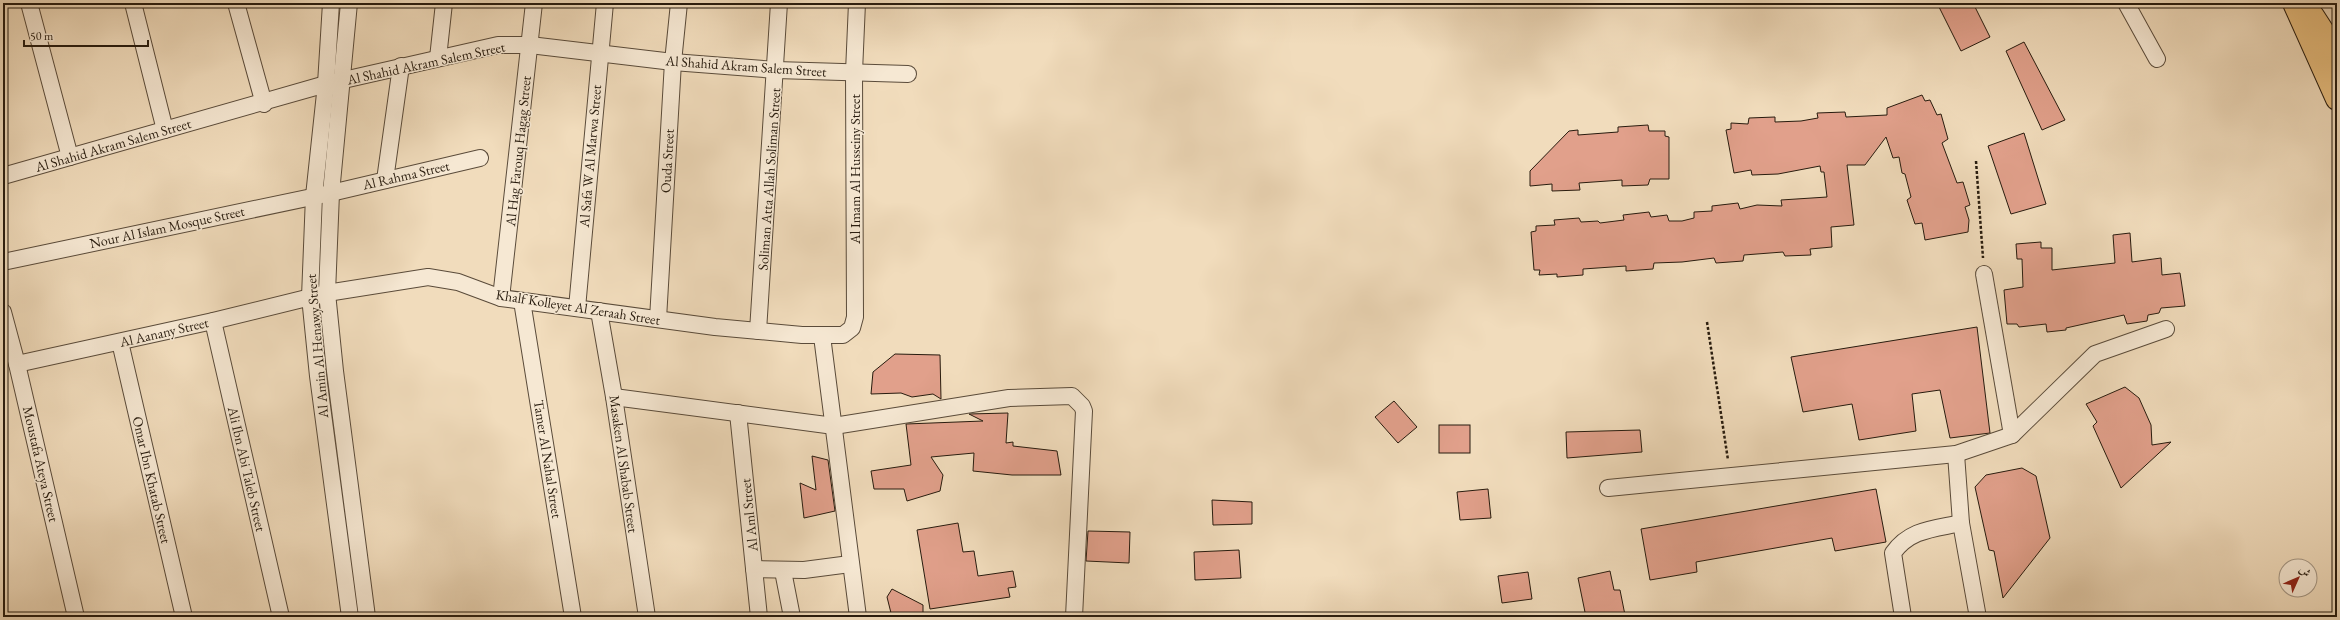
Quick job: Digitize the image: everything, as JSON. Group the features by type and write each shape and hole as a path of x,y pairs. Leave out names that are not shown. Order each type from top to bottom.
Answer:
{"highway":[{"path":"2294,3 2337,99"},
{"path":"2297,3 2313,16 2337,52"}],"street":[{"path":"29,3 70,158"},
{"path":"133,3 165,130"},
{"path":"236,3 264,104"},
{"name":"Al Amin Al Henawy Street","path":"331,3 334,82 327,293 335,371 367,617"},
{"name":"Al Amin Al Henawy Street","path":"350,3 334,82 314,196 310,297 318,376 350,617"},
{"path":"438,58 444,3"},
{"name":"Al Hag Farouq Hagag Street","path":"501,298 534,3"},
{"name":"Al Safa W Al Marwa Street","path":"577,308 599,53 605,3"},
{"name":"Ouda Street","path":"658,319 673,62 679,3"},
{"name":"Soliman Atta Allah Soliman Street","path":"758,331 780,3"},
{"name":"Al Imam Al Husseiny Street","path":"848,332 855,317 854,72 857,3"},
{"path":"2126,3 2157,58"},
{"name":"Al Shahid Akram Salem Street","path":"3,176 165,130 264,104 334,82 498,45 530,45 673,62 776,70 908,74"},
{"path":"385,180 401,66"},
{"name":"Al Rahma Street","path":"331,193 480,158"},
{"name":"Nour Al Islam Mosque Street","path":"3,262 331,193"},
{"path":"1984,274 2012,435"},
{"name":"Khalf Kolleyet Al Zeraah Street","path":"310,297 428,277 458,282 501,298 658,319 758,331 822,336 837,337 848,332"},
{"name":"Al Aanany Street","path":"17,364 213,321 310,297"},
{"name":"Tamer Al Nahal Street","path":"522,301 573,617"},
{"name":"Masaken Al Shabab Street","path":"598,311 614,397 647,617"},
{"name":"Moustafa Ateya Street","path":"3,312 17,364 76,617"},
{"name":"Ali Ibn Abi Taleb Street","path":"213,321 281,617"},
{"path":"1608,488 1956,454 2012,435 2095,354 2166,329"},
{"path":"822,336 850,564 858,617"},
{"name":"Omar Ibn Khatab Street","path":"120,342 184,617"},
{"path":"614,397 834,426 1009,398 1072,396 1078,400 1084,412 1074,617"},
{"name":"Al Aml Street","path":"738,413 759,617"},
{"path":"1956,454 1961,522 1977,612"},
{"path":"1903,617 1893,553 1899,543 1910,535 1961,522"},
{"path":"754,569 783,571 850,564"},
{"path":"783,571 792,617"}],"path":[{"path":"1976,161 1984,274"},
{"path":"1707,322 1730,476"}],"building":[{"path":"1937,3 1973,3 1990,37 1961,51"},
{"path":"2024,42 2065,120 2042,130 2006,51"},
{"path":"1922,95 1925,101 1930,100 1937,115 1941,114 1948,139 1942,143 1957,183 1963,182 1970,205 1965,207 1969,220 1968,232 1925,240 1922,223 1915,224 1907,200 1911,197 1905,174 1902,173 1899,157 1893,158 1886,137 1865,165 1847,165 1854,225 1831,227 1832,247 1810,249 1811,255 1785,256 1783,252 1744,255 1743,261 1716,263 1714,258 1682,262 1654,263 1653,269 1626,271 1626,266 1583,269 1583,275 1557,277 1557,274 1539,275 1540,270 1534,270 1531,232 1536,231 1536,226 1555,225 1554,220 1579,218 1581,222 1598,221 1600,223 1624,220 1623,215 1649,212 1651,217 1667,215 1669,221 1682,221 1694,218 1694,212 1712,211 1712,206 1738,203 1740,209 1757,205 1782,206 1781,200 1827,197 1824,172 1821,172 1820,166 1778,174 1752,175 1751,170 1734,173 1726,130 1731,129 1731,123 1748,124 1749,118 1775,117 1775,122 1801,121 1818,118 1817,113 1845,112 1846,117 1887,115 1887,108"},
{"path":"1648,125 1649,131 1665,131 1665,136 1669,137 1669,179 1650,179 1648,185 1622,186 1622,180 1579,183 1580,190 1552,191 1552,184 1530,186 1530,171 1569,131 1578,130 1578,135 1618,132 1618,127"},
{"path":"2024,133 2046,204 2011,214 1988,146"},
{"path":"2130,233 2132,262 2161,258 2162,275 2180,273 2185,306 2161,308 2159,313 2148,315 2147,321 2127,324 2124,315 2066,328 2066,330 2047,332 2046,324 2019,327 2017,324 2007,324 2004,290 2023,287 2022,259 2017,259 2016,244 2041,242 2041,248 2052,248 2052,270 2115,263 2113,235"},
{"path":"1977,327 1990,433 1950,438 1940,390 1912,394 1916,431 1859,440 1852,404 1803,412 1791,357"},
{"path":"895,354 940,355 941,399 933,394 912,397 901,393 871,394 873,372"},
{"path":"2125,387 2139,398 2151,425 2152,445 2171,442 2121,488 2093,426 2097,422 2086,404"},
{"path":"1394,401 1417,427 1398,443 1375,417"},
{"path":"1008,413 1006,443 1013,442 1013,446 1057,451 1061,475 1012,475 973,471 974,453 931,457 943,475 940,491 907,501 904,489 874,489 871,471 911,465 906,424 983,421 969,414"},
{"path":"1439,425 1470,425 1470,453 1439,453"},
{"path":"1640,430 1642,452 1567,458 1566,432"},
{"path":"812,456 828,460 835,511 804,518 800,483 816,490"},
{"path":"2022,468 2036,476 2050,538 2003,598 1994,551 1989,550 1975,487 1986,475"},
{"path":"1488,489 1491,518 1460,520 1457,492"},
{"path":"1876,489 1886,542 1835,551 1832,538 1696,562 1697,572 1650,580 1641,529"},
{"path":"1212,500 1252,502 1252,524 1213,525"},
{"path":"958,523 963,552 974,551 978,576 1013,571 1016,587 1008,588 1010,597 930,609 917,530"},
{"path":"1088,531 1130,532 1129,563 1086,561"},
{"path":"1239,550 1241,578 1195,580 1194,552"},
{"path":"1610,571 1614,590 1620,590 1625,615 1614,617 1586,617 1578,578"},
{"path":"1528,572 1532,599 1502,603 1498,576"},
{"path":"892,589 923,605 923,617 892,617 887,597"}]}
